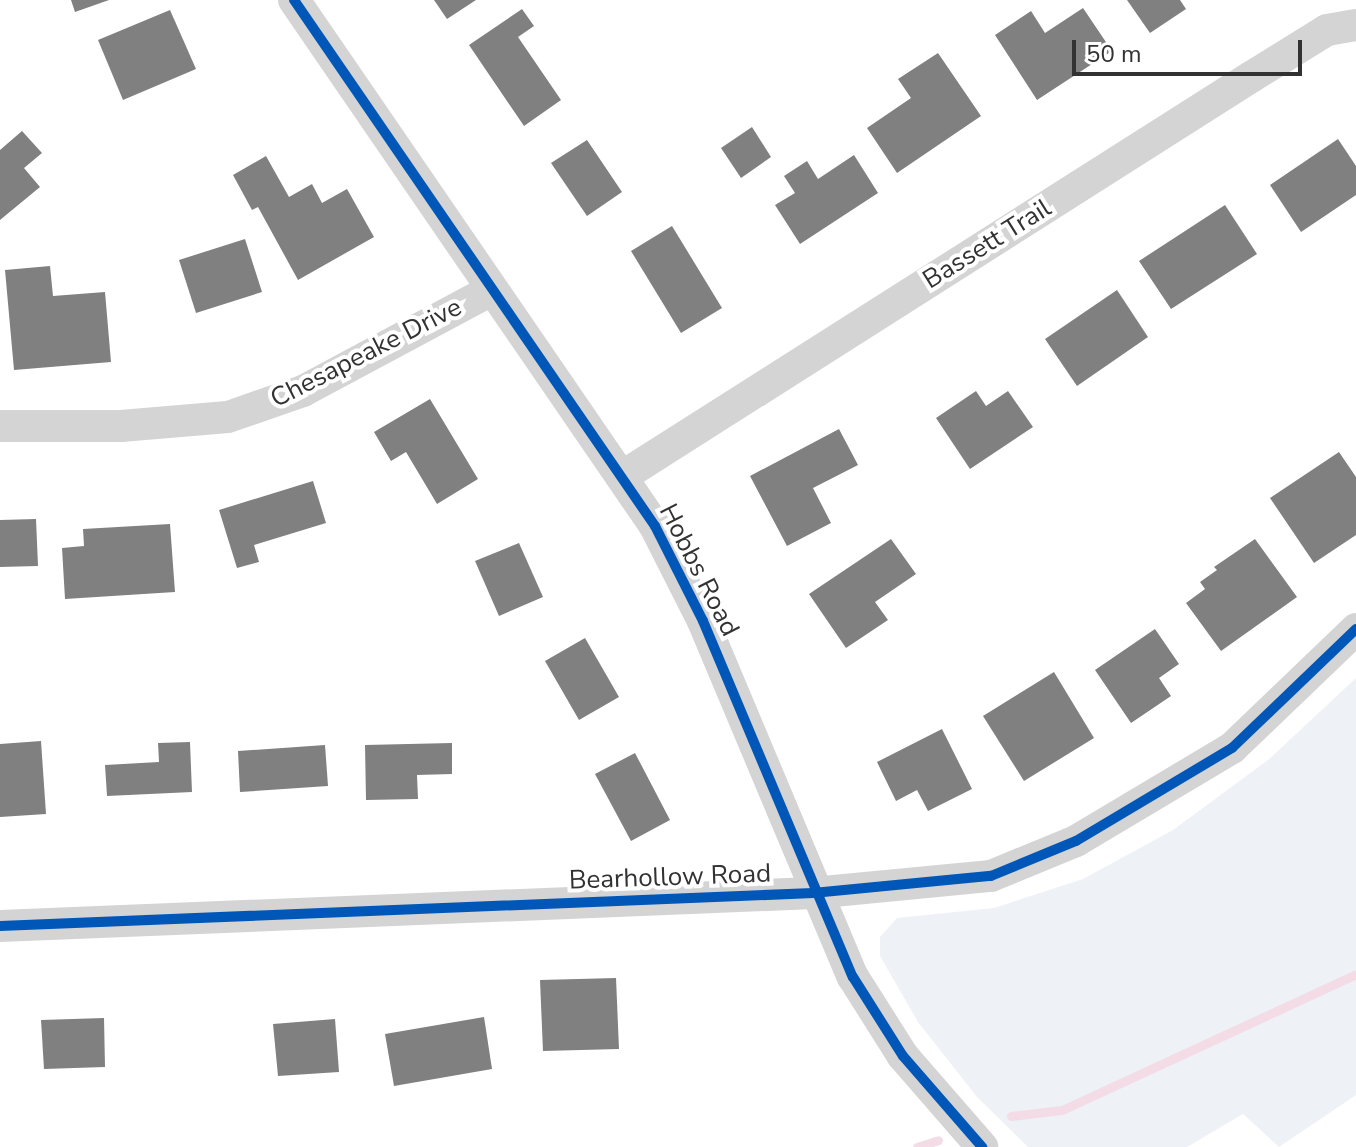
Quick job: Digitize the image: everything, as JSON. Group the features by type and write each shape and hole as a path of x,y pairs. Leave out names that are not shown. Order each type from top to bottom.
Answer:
{"street":[{"name":"Hobbs Road","path":"294,0 491,290 623,476 703,621 813,893 876,1018 982,1147"},
{"name":"Bassett Trail","path":"623,476 1276,61 1327,30 1356,25"},
{"name":"Chesapeake Drive","path":"0,426 121,426 228,417 303,391 491,290"},
{"name":"Bearhollow Road","path":"0,926 813,893 991,876 1076,841 1232,748 1356,629"}],"shaded area":[{"path":"1356,678 1356,1095 1279,1147 1243,1114 1187,1147 1028,1147 977,1097 918,1022 880,956 880,937 897,918 994,908 1083,879 1173,830 1268,760"}],"building":[{"path":"71,0 109,0 75,12"},
{"path":"434,0 476,0 447,19"},
{"path":"1127,0 1180,0 1186,9 1150,33"},
{"path":"1083,8 1112,51 1037,100 995,35 1031,11 1045,33"},
{"path":"522,9 534,26 518,37 561,100 524,126 469,45"},
{"path":"170,10 196,69 123,100 98,40"},
{"path":"938,53 981,116 897,173 867,128 911,98 898,79"},
{"path":"752,127 771,157 741,178 721,148"},
{"path":"22,131 42,153 24,168 40,187 0,220 0,150"},
{"path":"1338,139 1356,166 1356,195 1301,232 1270,185"},
{"path":"587,140 622,192 587,216 551,163"},
{"path":"854,155 878,193 800,244 775,205 795,193 784,176 807,161 818,179"},
{"path":"266,156 289,197 312,184 322,203 347,189 374,237 298,280 258,207 252,210 233,175"},
{"path":"1225,205 1257,254 1171,309 1139,261"},
{"path":"672,226 722,308 681,333 631,251"},
{"path":"245,239 262,292 196,313 179,260"},
{"path":"50,266 53,296 105,292 111,362 14,370 5,270"},
{"path":"1117,290 1148,337 1077,386 1045,339"},
{"path":"976,391 986,406 1008,391 1033,427 970,469 936,418"},
{"path":"430,399 478,479 437,504 406,452 391,461 374,432"},
{"path":"839,429 858,465 813,488 831,523 787,546 750,476"},
{"path":"1339,452 1356,477 1356,535 1314,563 1270,498"},
{"path":"313,481 326,523 254,545 259,562 237,568 219,510"},
{"path":"36,519 38,566 0,567 0,520"},
{"path":"170,524 175,592 65,599 62,548 84,546 83,529"},
{"path":"891,539 916,574 875,602 888,620 846,648 809,594"},
{"path":"1255,539 1297,597 1221,651 1186,603 1205,589 1200,582 1217,570 1214,567"},
{"path":"519,543 543,597 499,616 475,561"},
{"path":"1155,629 1179,664 1159,678 1171,696 1131,723 1095,670"},
{"path":"585,638 619,697 579,720 545,661"},
{"path":"1054,672 1094,738 1024,781 983,716"},
{"path":"942,729 972,789 928,811 917,790 896,801 877,762"},
{"path":"41,741 46,814 0,817 0,744"},
{"path":"190,742 192,792 107,796 105,765 159,762 158,743"},
{"path":"452,743 452,774 417,775 418,799 366,800 365,745"},
{"path":"325,745 328,786 240,792 238,751"},
{"path":"635,753 670,820 631,841 595,774"},
{"path":"616,978 619,1049 543,1051 540,980"},
{"path":"484,1017 492,1069 394,1086 385,1034"},
{"path":"104,1018 105,1067 44,1069 41,1020"},
{"path":"335,1019 339,1072 278,1076 273,1024"}],"waterway":[{"path":"1011,1116 1062,1110 1356,974"},
{"path":"917,1147 938,1140"}],"cycle path":[{"path":"294,0 655,526 703,621 853,977 903,1056 982,1147"},
{"path":"0,926 813,893 991,876 1076,841 1232,748 1356,629"}]}
